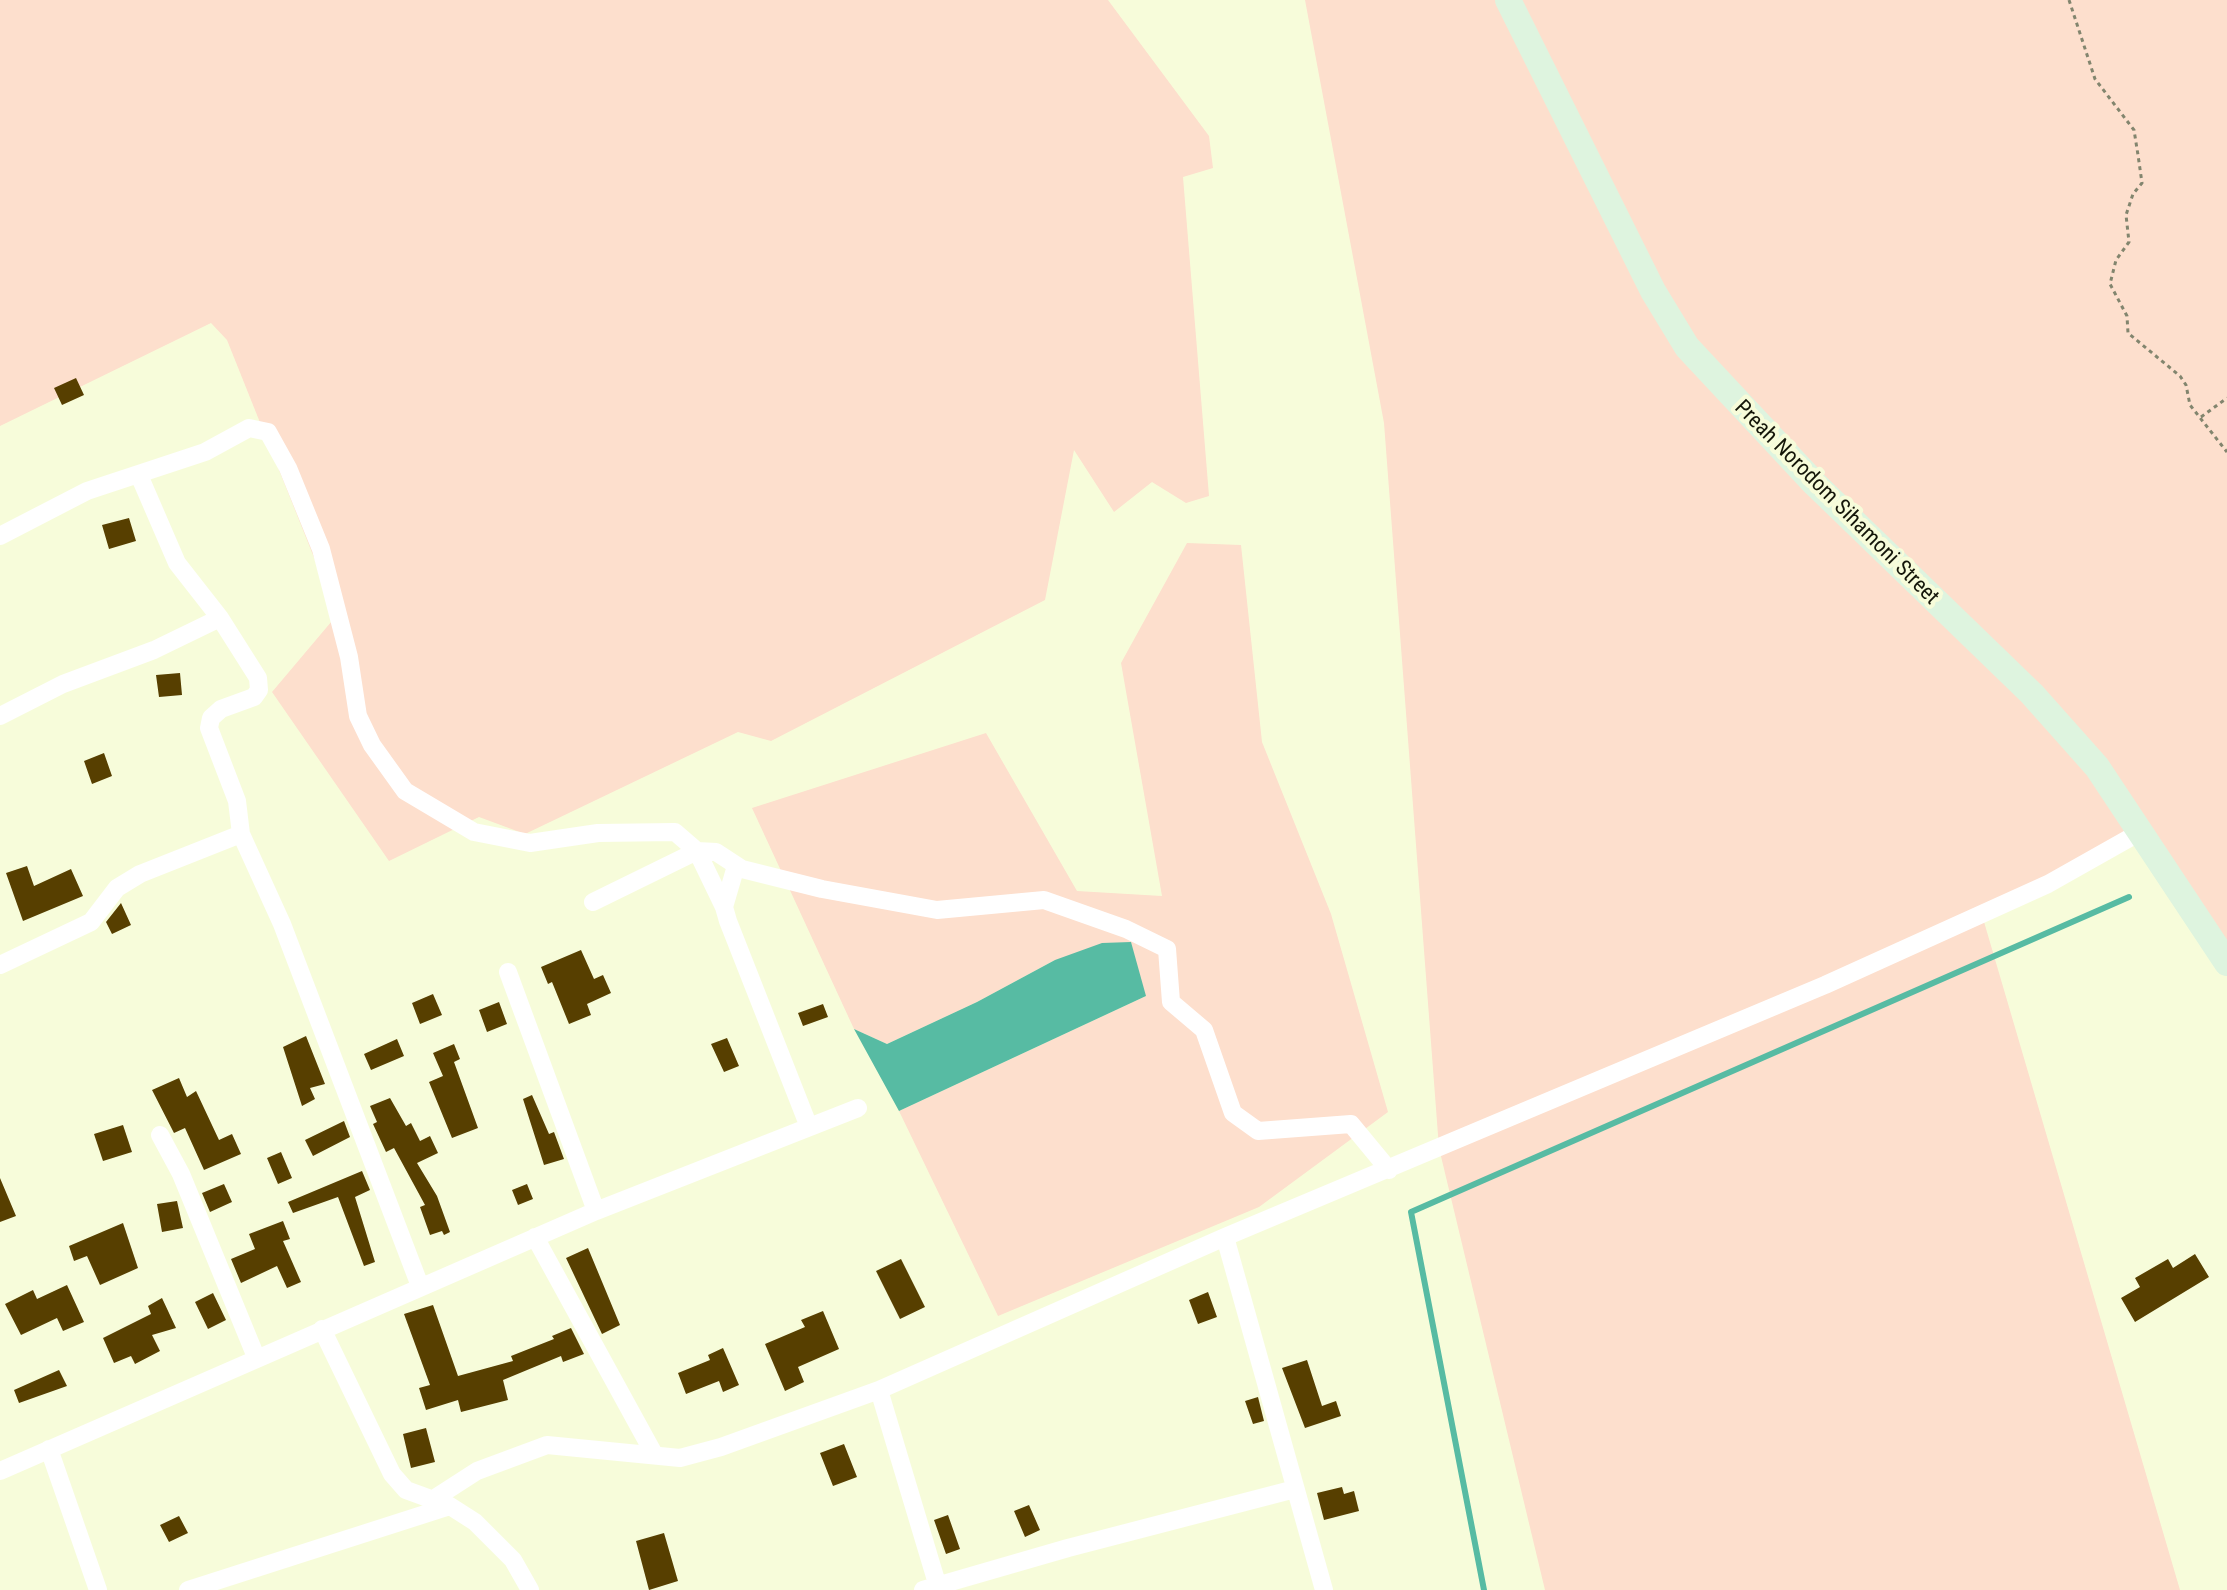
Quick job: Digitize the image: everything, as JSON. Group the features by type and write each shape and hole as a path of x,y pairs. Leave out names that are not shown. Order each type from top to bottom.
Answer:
{"main road":[{"name":"Preah Norodom Sihamoni Street","path":"1508,0 1653,291 1687,347 1815,484 2032,694 2097,767 2227,963"}],"street":[{"path":"0,536 87,491 205,452 249,428 268,432 321,549 349,657 358,716 372,745 405,791 474,832 530,843 598,833 675,832 697,851 724,907 809,1127"},
{"path":"139,475 177,563 220,618 258,678 259,690 254,697 221,709 211,718 209,728 237,801 241,834 282,924 420,1286"},
{"path":"0,716 63,684 154,650 220,618"},
{"path":"432,1500 477,1471 547,1445 680,1458 721,1447 879,1390 1225,1237 1839,979 2048,884 2142,831"},
{"path":"0,965 91,922 117,888 140,874 241,834"},
{"path":"593,902 697,851 716,852 736,866 822,889 937,910 1044,900 1126,929 1167,949 1171,1002 1204,1030 1233,1113 1258,1131 1351,1124 1389,1170"},
{"path":"724,907 736,866"},
{"path":"508,972 596,1211"},
{"path":"0,1471 596,1211 858,1108"},
{"path":"160,1135 181,1174 256,1357"},
{"path":"535,1237 654,1454"},
{"path":"1225,1237 1324,1590"},
{"path":"322,1329 392,1474 406,1490 450,1506 475,1522 513,1560 530,1590"},
{"path":"879,1390 933,1589 1068,1548 1295,1489"},
{"path":"49,1449 98,1590"},
{"path":"188,1590 450,1506"}],"path":[{"path":"2069,0 2095,79 2134,130 2138,155 2142,183 2126,215 2129,242 2116,260 2110,284 2127,316 2128,333 2180,376 2186,385 2190,405 2227,452"},
{"path":"2201,417 2227,398"}],"shaded area":[{"path":"0,0 1108,0 1209,136 1213,168 1183,177 1209,496 1186,503 1152,482 1114,512 1074,450 1045,600 771,741 738,732 525,834 479,817 389,861 272,692 337,615 227,340 211,323 0,426"},
{"path":"1305,0 2227,0 2227,963 2142,831 1982,915 2180,1590 1545,1590 1439,1148 1384,423"},
{"path":"1187,543 1241,545 1262,742 1331,914 1388,1112 1259,1207 998,1316 899,1111 1146,996 1055,960 977,1002 887,1044 854,1029 752,808 986,733 1077,891 1162,896 1121,663"}],"water":[{"path":"1131,942 1146,996 899,1111 854,1029 887,1044 977,1002 1055,960 1102,943"}],"building":[{"path":"76,378 84,395 62,405 54,388"},
{"path":"129,518 136,541 109,549 102,525"},
{"path":"180,673 182,695 159,697 156,675"},
{"path":"104,753 112,776 92,784 84,761"},
{"path":"27,866 34,886 71,869 83,896 23,921 6,873"},
{"path":"121,903 131,925 112,934 106,922"},
{"path":"581,950 594,979 603,975 611,993 587,1004 591,1015 569,1024 552,982 548,984 541,967"},
{"path":"433,994 442,1015 420,1024 412,1003"},
{"path":"499,1002 507,1024 487,1032 479,1010"},
{"path":"823,1004 828,1017 803,1026 798,1013"},
{"path":"306,1036 325,1084 310,1088 315,1099 302,1106 283,1047"},
{"path":"727,1038 739,1066 724,1072 711,1044"},
{"path":"397,1039 404,1056 371,1070 364,1054"},
{"path":"454,1044 460,1059 454,1062 478,1128 452,1138 429,1082 443,1076 433,1053"},
{"path":"179,1078 187,1097 196,1091 219,1140 232,1134 241,1154 204,1170 185,1128 174,1133 152,1090"},
{"path":"532,1095 549,1134 554,1132 564,1159 544,1165 523,1099"},
{"path":"390,1098 406,1126 411,1123 420,1141 430,1136 438,1153 417,1163 437,1196 450,1232 444,1235 442,1231 430,1235 420,1207 425,1205 394,1148 386,1152 373,1124 377,1122 370,1106"},
{"path":"344,1121 350,1137 313,1156 305,1140"},
{"path":"123,1125 132,1152 103,1161 94,1134"},
{"path":"281,1152 292,1178 278,1184 267,1158"},
{"path":"362,1171 370,1190 355,1197 375,1262 364,1266 338,1197 293,1213 288,1202"},
{"path":"0,1178 16,1216 0,1222"},
{"path":"224,1184 232,1202 210,1212 202,1193"},
{"path":"527,1184 533,1199 518,1205 512,1190"},
{"path":"177,1201 183,1228 162,1232 157,1204"},
{"path":"283,1221 290,1239 283,1241 301,1282 287,1288 277,1266 241,1283 231,1259 255,1249 249,1234"},
{"path":"123,1223 138,1268 100,1285 87,1256 74,1261 69,1246"},
{"path":"588,1248 620,1325 602,1334 566,1258"},
{"path":"2195,1254 2209,1277 2135,1322 2121,1298 2140,1287 2135,1278 2168,1259 2173,1268"},
{"path":"901,1259 925,1307 900,1319 876,1271"},
{"path":"67,1285 84,1322 63,1331 57,1318 21,1335 5,1304 33,1290 37,1299"},
{"path":"1208,1292 1217,1317 1198,1324 1189,1300"},
{"path":"213,1293 226,1320 208,1329 195,1302"},
{"path":"162,1298 176,1328 152,1335 160,1351 135,1364 131,1356 114,1363 103,1338 151,1314 148,1306"},
{"path":"433,1305 458,1376 513,1361 511,1356 554,1339 552,1336 571,1328 584,1354 563,1362 561,1356 503,1380 508,1400 461,1412 458,1400 426,1410 419,1388 430,1385 404,1314"},
{"path":"823,1311 839,1349 798,1367 804,1382 785,1391 765,1344 805,1327 801,1320"},
{"path":"723,1348 739,1385 723,1392 719,1381 686,1394 678,1373 710,1360 708,1355"},
{"path":"1307,1360 1322,1406 1336,1401 1341,1416 1305,1428 1282,1368"},
{"path":"59,1370 67,1386 19,1403 14,1390"},
{"path":"1258,1397 1264,1421 1253,1424 1245,1401"},
{"path":"426,1428 435,1462 411,1468 403,1434"},
{"path":"844,1444 857,1477 833,1486 820,1453"},
{"path":"1342,1487 1344,1494 1354,1491 1359,1511 1324,1520 1317,1493"},
{"path":"1029,1505 1040,1530 1025,1537 1014,1511"},
{"path":"948,1515 960,1549 946,1554 934,1520"},
{"path":"179,1516 188,1533 169,1542 160,1525"},
{"path":"664,1533 678,1581 649,1590 636,1541"}],"waterway":[{"path":"1484,1590 1411,1212 2129,897"}]}
